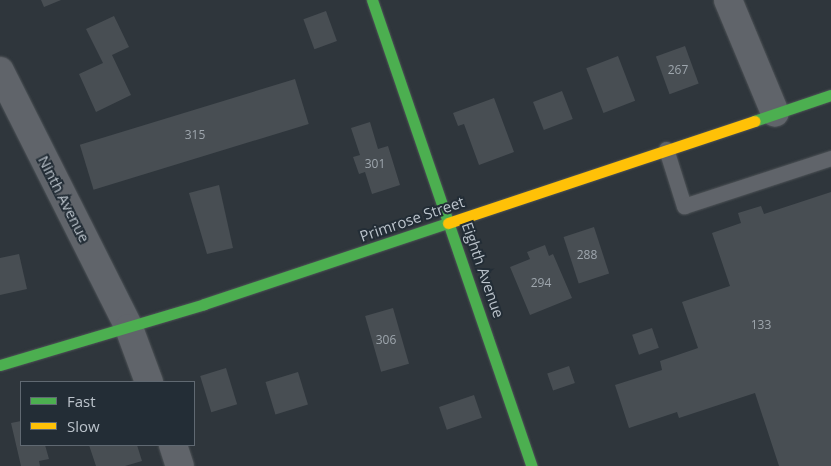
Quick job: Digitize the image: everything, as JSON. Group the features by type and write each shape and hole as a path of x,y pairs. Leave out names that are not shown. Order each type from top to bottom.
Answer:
{"main road":[{"name":"Eighth Avenue","path":"372,0 450,222 532,466"},
{"name":"Primrose Street","path":"0,365 129,328 831,95"}],"street":[{"path":"728,0 775,113"},
{"name":"Ninth Avenue","path":"0,71 129,328 149,381"},
{"path":"172,446 180,466"}],"lane":[{"path":"666,149 684,206 831,158"}],"building":[{"path":"41,0 61,0 44,7"},
{"path":"326,11 337,41 314,49 303,19"},
{"path":"114,16 129,47 112,55 131,95 96,112 79,74 103,63 86,29"},
{"path":"685,46 699,84 670,94 656,57"},
{"path":"618,56 635,101 603,113 586,68"},
{"path":"295,79 309,124 94,190 80,145"},
{"path":"562,91 573,119 544,130 533,102"},
{"path":"494,98 514,152 479,165 464,124 458,126 453,113"},
{"path":"370,122 378,149 388,146 400,185 372,194 365,172 359,174 353,157 360,155 351,128"},
{"path":"219,185 233,248 207,254 189,193"},
{"path":"831,192 831,466 779,466 755,393 679,418 677,412 629,428 615,385 662,370 660,361 698,348 682,302 730,286 712,233 741,223 738,213 761,206 764,214"},
{"path":"594,227 609,274 579,283 564,237"},
{"path":"545,245 549,256 553,254 572,298 530,315 510,267 530,259 527,252"},
{"path":"19,254 27,289 0,295 0,258"},
{"path":"393,308 409,364 381,372 365,316"},
{"path":"652,328 659,348 639,355 632,335"},
{"path":"569,366 575,383 553,391 547,373"},
{"path":"226,368 237,404 211,412 200,376"},
{"path":"298,372 308,405 275,414 265,382"},
{"path":"474,395 482,418 447,430 439,407"},
{"path":"20,421 20,446 45,446 49,459 39,461 40,466 21,466 11,423"},
{"path":"89,446 137,446 142,461 125,466 96,466"}],"traffic: fast":[{"path":"372,0 532,466"},
{"path":"754,121 831,95"},
{"path":"0,365 204,304 448,223"}],"traffic: slow":[{"path":"448,223 754,121"}]}
